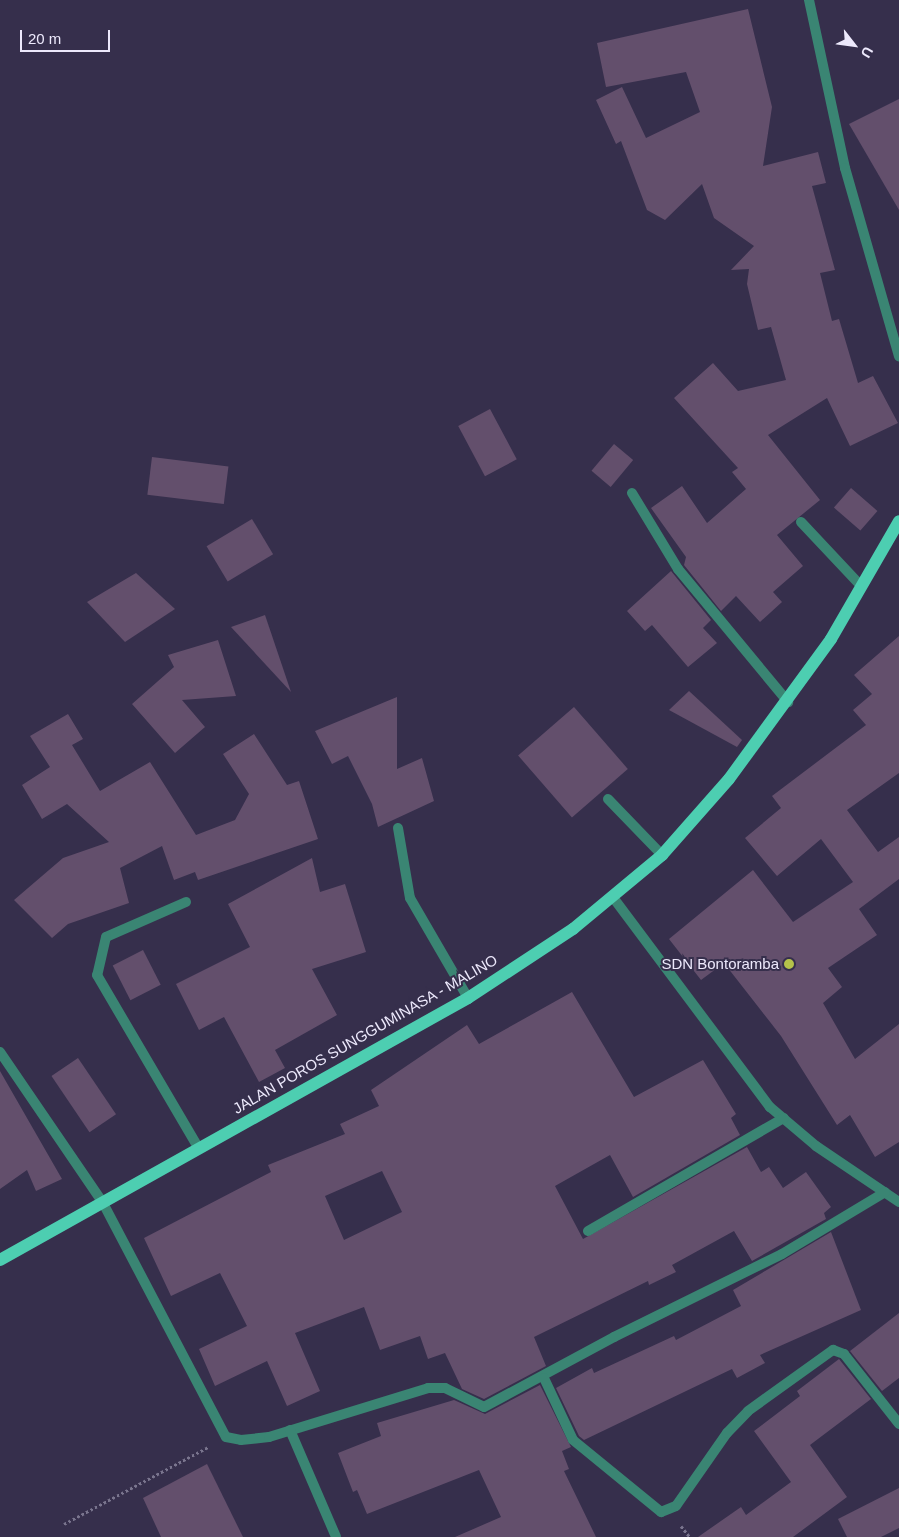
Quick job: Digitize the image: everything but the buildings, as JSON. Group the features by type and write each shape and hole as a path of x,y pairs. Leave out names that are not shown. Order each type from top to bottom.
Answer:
{"main road":[{"name":"JALAN POROS SUNGGUMINASA - MALINO","path":"0,1260 103,1203 198,1147 468,998 572,929 662,855 729,779 788,702 862,586 899,521"}],"street":[{"path":"809,0 845,168 899,356"},
{"path":"632,492 678,569 788,702"},
{"path":"801,522 862,586"},
{"path":"608,799 662,855"},
{"path":"398,828 410,898 468,998"},
{"path":"612,896 770,1107 899,1202"},
{"path":"186,902 106,937 97,974 198,1147"},
{"path":"0,1052 103,1203 226,1437 254,1440 428,1388 445,1388 484,1407 544,1378 614,1337 782,1254 885,1192"},
{"path":"588,1232 784,1118"},
{"path":"544,1378 573,1440 661,1512 676,1506 727,1432 748,1411 832,1350 844,1354 899,1424"},
{"path":"290,1430 336,1537"}],"path":[{"path":"64,1524 226,1437"}],"place":[{"name":"SDN Bontoramba","path":"789,964"}]}
